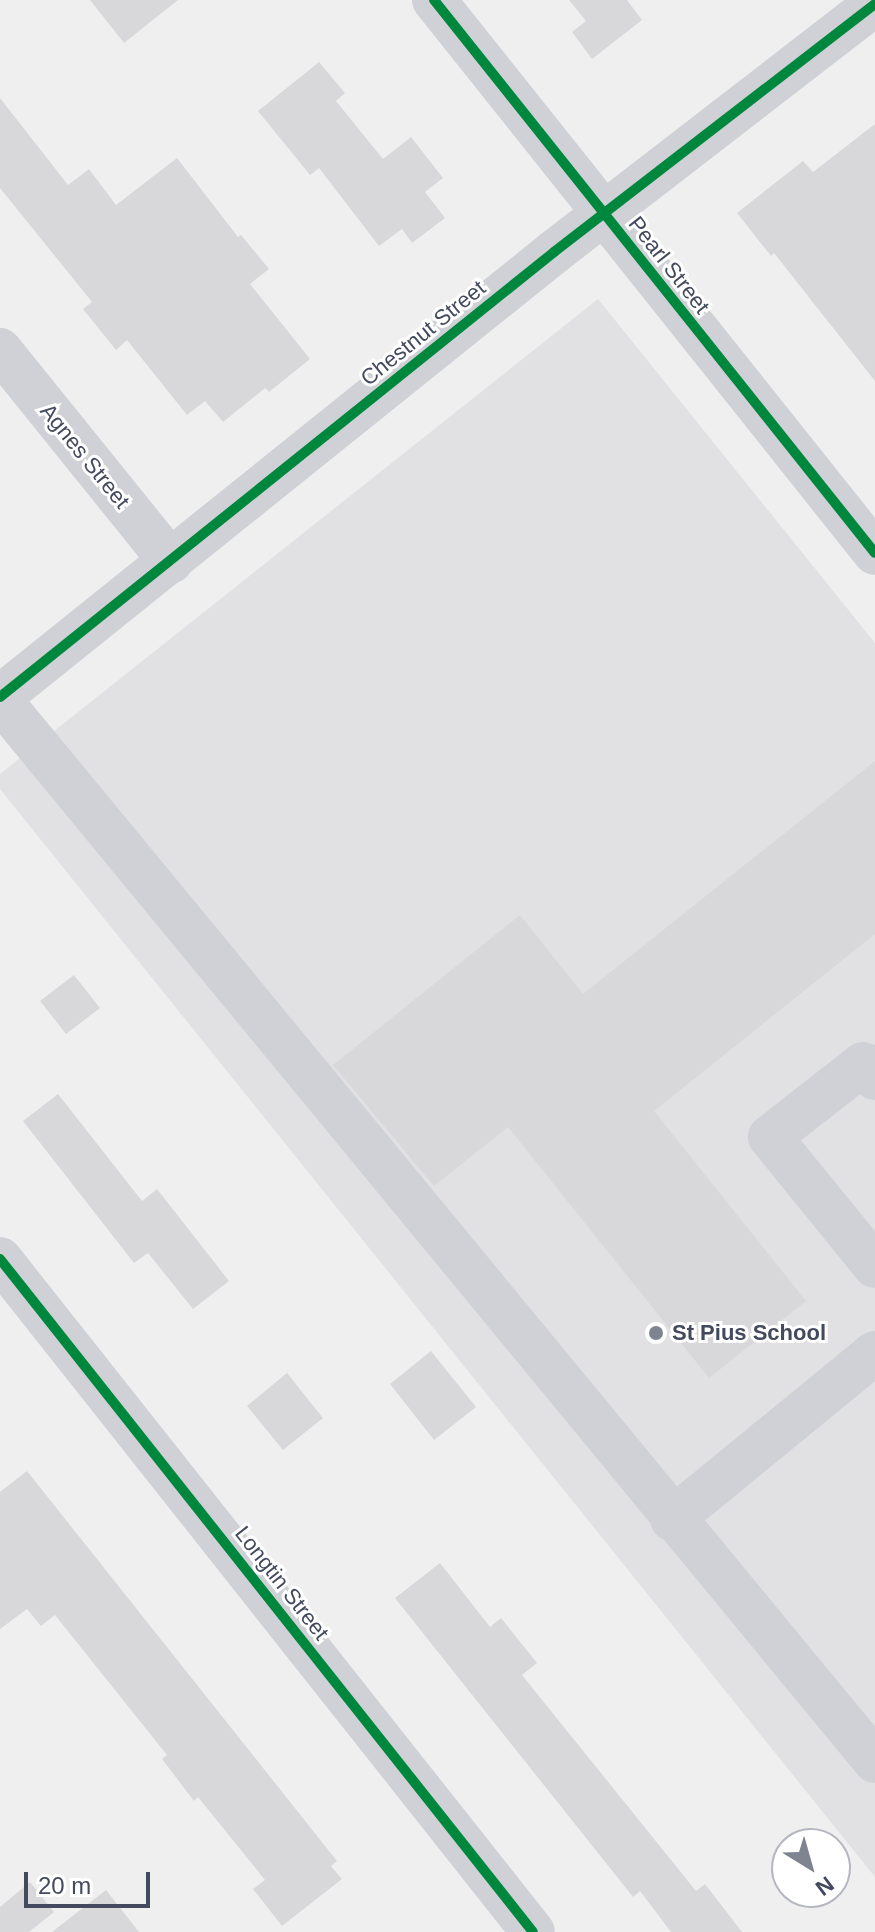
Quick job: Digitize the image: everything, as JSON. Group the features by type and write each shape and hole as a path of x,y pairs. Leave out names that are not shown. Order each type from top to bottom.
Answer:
{"street":[{"name":"Pearl Street","path":"434,0 875,553"},
{"name":"Chestnut Street","path":"0,699 604,214 875,4"},
{"name":"Agnes Street","path":"0,350 171,562"},
{"path":"0,699 672,1519 875,1761"},
{"path":"875,1078 863,1064 770,1137 875,1266"},
{"name":"Longtin Street","path":"0,1259 533,1932"},
{"path":"672,1519 875,1353"}],"shaded area":[{"name":"St Pius School","path":"598,299 875,643 875,1877 851,1847 851,1828 836,1828 0,789 0,774"}],"building":[{"path":"90,0 178,0 124,43"},
{"path":"569,0 627,0 642,20 592,59 572,32 586,21"},
{"path":"319,62 345,93 336,101 383,159 411,137 443,178 425,192 445,218 412,243 402,229 379,246 319,168 310,175 258,111"},
{"path":"0,98 68,185 89,169 116,205 177,158 238,237 241,235 269,269 250,284 310,359 269,392 265,388 223,422 205,401 187,415 127,340 116,350 83,309 92,302 0,188"},
{"path":"875,124 875,381 774,253 771,256 737,213 803,161 813,172"},
{"path":"875,761 875,934 654,1111 806,1301 709,1378 508,1127 434,1186 333,1065 520,915 583,994"},
{"path":"74,975 100,1008 66,1034 40,1001"},
{"path":"58,1094 142,1201 157,1189 229,1281 193,1309 148,1253 134,1263 23,1121"},
{"path":"431,1351 476,1407 434,1440 390,1384"},
{"path":"287,1373 323,1418 283,1450 247,1406"},
{"path":"27,1471 337,1861 331,1866 342,1879 282,1926 253,1889 265,1880 198,1797 194,1801 162,1759 167,1755 55,1615 41,1626 27,1609 0,1629 0,1492"},
{"path":"440,1563 490,1627 501,1618 537,1663 522,1675 696,1891 705,1884 742,1932 671,1932 640,1891 633,1897 395,1598"},
{"path":"30,1882 54,1912 29,1932 0,1932 0,1907"},
{"path":"106,1890 139,1932 52,1932"}],"cycle path":[{"path":"434,0 875,553"},
{"path":"0,697 554,252 875,4"},
{"path":"0,1259 533,1932"}],"place":[{"name":"St Pius School","path":"656,1333"}]}
